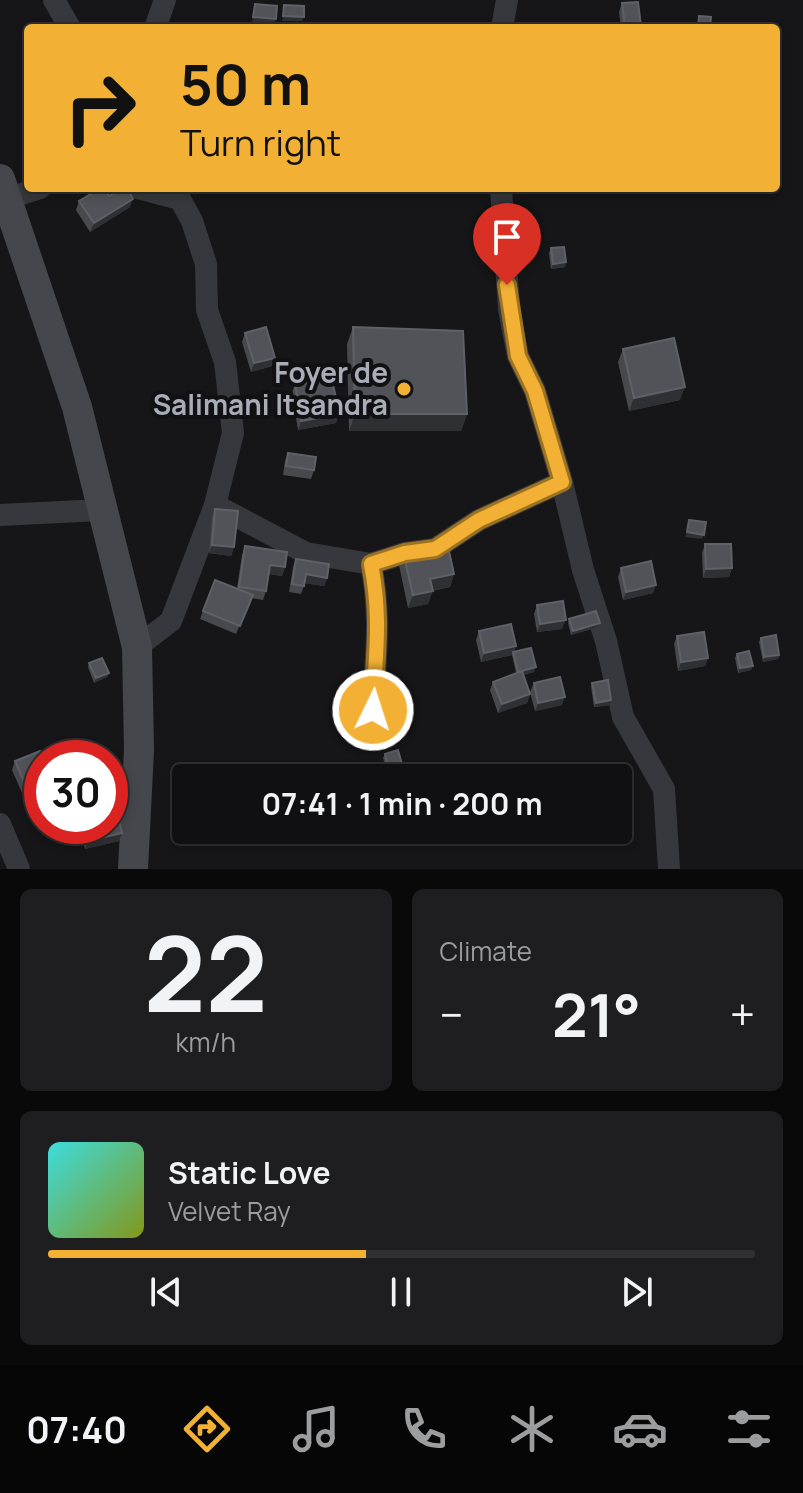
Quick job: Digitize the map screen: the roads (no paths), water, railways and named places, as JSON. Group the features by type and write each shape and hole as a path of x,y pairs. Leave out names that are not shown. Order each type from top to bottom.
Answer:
{"main road":[{"path":"3,189 77,407 137,647 139,750 133,869"}],"street":[{"path":"54,0 68,24"},
{"path":"156,24 165,0"},
{"path":"503,24 507,0"},
{"path":"3,189 24,188"},
{"path":"500,192 512,325 518,356 535,391 562,482 583,570 606,641 623,717 664,789 669,869"},
{"path":"137,647 171,621 215,505 233,433 226,376 207,310 206,264 192,221 175,193"},
{"path":"215,505 306,553 371,564 405,553 435,549 479,520 562,482"},
{"path":"0,515 101,510"},
{"path":"371,564 380,644 373,710"},
{"path":"0,824 19,869"}],"place":[{"name":"Foyer de Salimani Itsandra","path":"404,389"}]}
